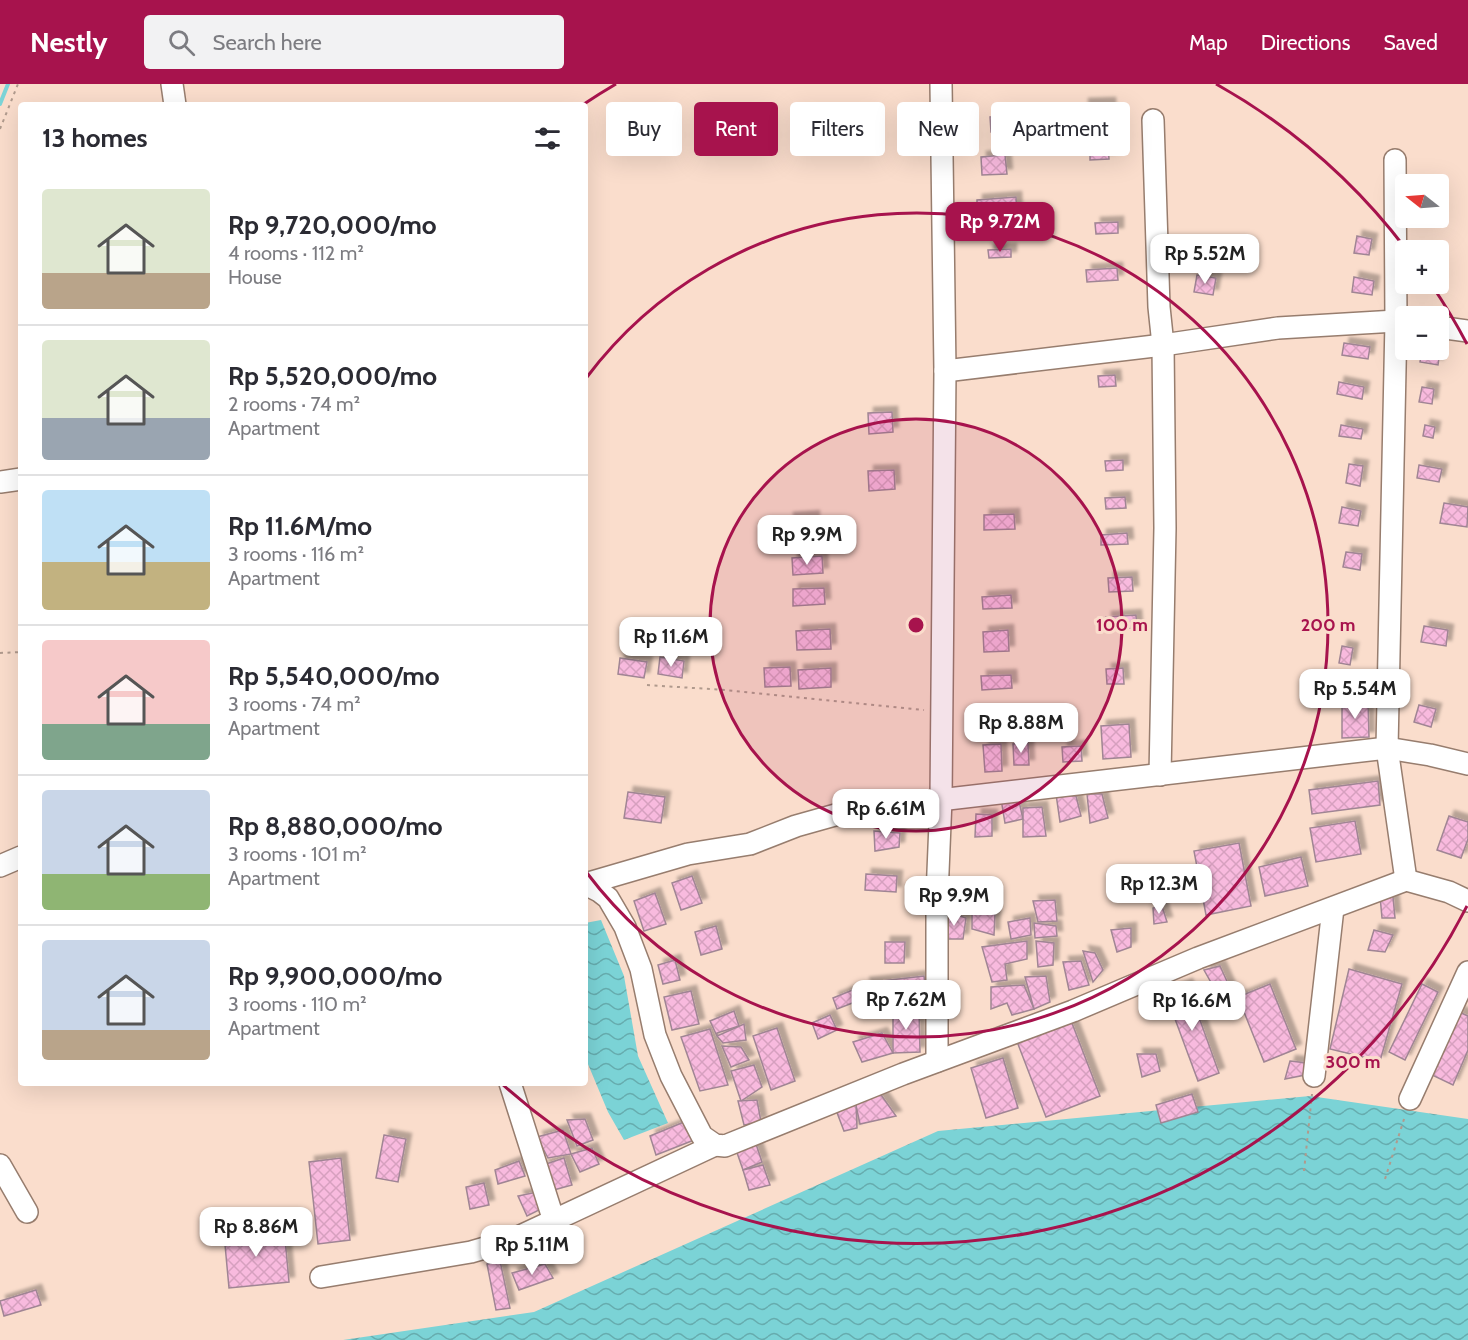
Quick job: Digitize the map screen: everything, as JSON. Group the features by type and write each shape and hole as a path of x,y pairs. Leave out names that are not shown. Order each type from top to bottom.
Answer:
{"street":[{"path":"172,84 175,102"},
{"path":"937,1061 937,896 941,799 945,371 941,84"},
{"path":"1153,120 1162,345 1165,528 1160,775"},
{"path":"1395,160 1400,306"},
{"path":"945,371 1162,345 1278,328 1395,321"},
{"path":"1449,328 1468,331"},
{"path":"1400,360 1387,748 1406,880"},
{"path":"0,482 18,479"},
{"path":"588,883 688,854 750,844 824,817 853,810 1387,748 1468,764"},
{"path":"0,866 18,858"},
{"path":"321,1277 471,1252 512,1240 715,1145 730,1145 937,1061 1073,1011 1198,958 1406,880 1449,892 1468,901"},
{"path":"588,886 608,898 625,927 641,969 655,1035 671,1076 702,1136 715,1145"},
{"path":"1314,1076 1333,908"},
{"path":"1410,1099 1468,972"},
{"path":"511,1086 554,1221"},
{"path":"0,1165 27,1212"}],"path":[{"path":"0,129 18,84"},
{"path":"0,653 18,652"},
{"path":"647,685 725,690 942,712"},
{"path":"1304,1171 1314,1076"},
{"path":"1385,1179 1410,1099"}],"water":[{"path":"601,920 624,976 638,1056 668,1123 624,1140 608,1112 588,1064 588,922"},
{"path":"1310,1096 1468,1119 1468,1340 343,1340 534,1312 938,1131"}],"building":[{"path":"1005,156 1007,174 982,175 981,157"},
{"path":"1090,156 1109,156 1109,159 1090,160"},
{"path":"1016,197 1017,216 977,218 977,200"},
{"path":"1118,222 1118,233 1096,234 1095,223"},
{"path":"1357,236 1372,239 1369,255 1354,253"},
{"path":"1011,249 1011,257 989,258 988,250"},
{"path":"1117,268 1118,280 1087,282 1086,270"},
{"path":"1197,275 1216,278 1213,295 1194,292"},
{"path":"1354,277 1374,281 1372,295 1352,292"},
{"path":"1344,343 1370,347 1368,359 1342,355"},
{"path":"1420,360 1439,360 1438,365 1420,362"},
{"path":"1115,375 1116,386 1099,387 1098,376"},
{"path":"1339,382 1364,387 1362,399 1337,394"},
{"path":"1422,387 1434,389 1432,404 1419,402"},
{"path":"892,412 893,432 869,434 868,413"},
{"path":"1341,425 1363,429 1361,439 1339,436"},
{"path":"1425,425 1435,427 1433,438 1423,436"},
{"path":"1123,460 1123,470 1106,471 1105,461"},
{"path":"1349,464 1363,466 1360,486 1346,483"},
{"path":"1419,465 1442,469 1439,482 1417,478"},
{"path":"894,470 895,489 869,491 868,471"},
{"path":"1125,497 1126,508 1106,509 1105,498"},
{"path":"1444,503 1468,507 1467,527 1440,523"},
{"path":"1342,507 1361,511 1358,526 1339,523"},
{"path":"1014,514 1015,529 984,530 984,515"},
{"path":"814,516 814,531 789,532 788,518"},
{"path":"1127,533 1128,544 1101,545 1101,535"},
{"path":"1346,552 1362,554 1360,570 1343,567"},
{"path":"822,556 823,573 793,575 792,558"},
{"path":"1132,577 1133,591 1109,592 1108,578"},
{"path":"824,588 825,604 793,606 793,589"},
{"path":"1011,595 1012,608 983,609 982,597"},
{"path":"1136,615 1137,628 1106,629 1106,617"},
{"path":"1424,626 1448,630 1446,646 1421,642"},
{"path":"830,629 831,649 797,650 796,631"},
{"path":"1008,630 1009,651 984,652 983,632"},
{"path":"1342,646 1353,648 1350,665 1339,663"},
{"path":"660,657 684,661 682,678 658,674"},
{"path":"620,658 647,662 644,678 618,674"},
{"path":"790,667 791,686 765,687 764,668"},
{"path":"831,668 831,687 799,689 798,670"},
{"path":"1123,668 1124,684 1107,684 1106,669"},
{"path":"1011,675 1012,688 982,690 981,676"},
{"path":"1368,702 1369,737 1342,738 1342,703"},
{"path":"1419,705 1436,709 1431,727 1414,722"},
{"path":"1129,724 1131,757 1103,759 1101,726"},
{"path":"1028,743 1029,765 1014,765 1013,744"},
{"path":"1001,744 1002,771 985,772 983,745"},
{"path":"1081,746 1082,761 1063,762 1062,747"},
{"path":"1378,781 1380,805 1312,814 1309,790"},
{"path":"628,792 665,797 661,823 624,818"},
{"path":"1056,794 1076,796 1081,816 1060,822"},
{"path":"1087,794 1102,794 1108,818 1090,823"},
{"path":"1018,797 1023,819 1005,823 1001,799"},
{"path":"1042,807 1046,836 1023,837 1023,808"},
{"path":"976,814 992,815 992,836 975,837"},
{"path":"1449,816 1468,822 1468,839 1461,858 1437,850"},
{"path":"1355,821 1361,854 1316,862 1310,828"},
{"path":"874,831 900,833 899,847 875,851"},
{"path":"1239,843 1251,906 1206,915 1194,851"},
{"path":"1301,857 1308,886 1265,896 1259,867"},
{"path":"866,874 897,876 896,892 865,890"},
{"path":"692,876 702,903 681,910 672,883"},
{"path":"655,893 666,924 644,931 634,901"},
{"path":"1380,896 1393,897 1395,918 1382,918"},
{"path":"1055,900 1057,921 1038,922 1033,901"},
{"path":"1162,906 1167,922 1154,924 1153,908"},
{"path":"972,907 995,914 994,935 972,929"},
{"path":"945,911 966,918 963,939 943,939"},
{"path":"1030,918 1031,935 1011,939 1008,922"},
{"path":"1034,923 1056,926 1057,936 1035,938"},
{"path":"716,926 722,949 701,955 695,932"},
{"path":"1131,928 1131,947 1117,952 1111,930"},
{"path":"1374,930 1393,935 1385,952 1368,950"},
{"path":"1027,941 1027,959 1005,964 1007,980 992,982 982,947"},
{"path":"1036,941 1054,943 1053,965 1038,967"},
{"path":"885,942 905,942 904,963 885,963"},
{"path":"1083,951 1095,953 1103,970 1093,982"},
{"path":"675,960 680,980 663,984 658,965"},
{"path":"1081,961 1089,985 1069,990 1063,962"},
{"path":"1220,966 1230,988 1217,993 1204,970"},
{"path":"1349,969 1402,984 1380,1061 1330,1049"},
{"path":"924,976 928,1015 877,1016 864,983"},
{"path":"1046,976 1050,1002 1034,1009 1025,977"},
{"path":"1162,978 1166,987 1146,1001 1141,986"},
{"path":"1187,984 1219,1073 1198,1081 1165,992"},
{"path":"1270,984 1296,1049 1264,1062 1238,997"},
{"path":"1422,984 1438,992 1405,1060 1389,1052"},
{"path":"1024,985 1034,1009 1012,1015 1007,1003 991,1009 991,987"},
{"path":"855,989 860,1000 837,1009 833,998"},
{"path":"691,991 699,1024 672,1030 664,997"},
{"path":"893,1010 919,1010 920,1052 893,1053"},
{"path":"734,1011 739,1026 717,1033 717,1036 710,1021"},
{"path":"1459,1012 1468,1016 1468,1050 1453,1085 1432,1075"},
{"path":"830,1015 837,1030 818,1039 812,1023"},
{"path":"1070,1018 1100,1096 1046,1117 1016,1039"},
{"path":"744,1024 746,1040 723,1043 717,1036"},
{"path":"777,1028 795,1081 771,1090 753,1036"},
{"path":"710,1029 728,1085 700,1091 681,1037"},
{"path":"882,1033 893,1053 862,1062 853,1042"},
{"path":"722,1046 741,1047 749,1060 731,1067"},
{"path":"1137,1054 1156,1054 1160,1071 1142,1077"},
{"path":"1003,1058 1018,1108 986,1118 971,1068"},
{"path":"1290,1061 1307,1063 1305,1075 1285,1079"},
{"path":"754,1065 762,1087 741,1101 731,1071"},
{"path":"879,1092 896,1116 860,1124 855,1101"},
{"path":"1192,1094 1198,1112 1161,1123 1156,1105"},
{"path":"757,1100 761,1122 744,1125 738,1101"},
{"path":"856,1104 857,1128 844,1131 836,1110"},
{"path":"585,1119 593,1140 577,1146 567,1120"},
{"path":"684,1122 694,1140 656,1155 650,1136"},
{"path":"563,1130 571,1154 548,1158 537,1137"},
{"path":"384,1135 406,1139 398,1182 376,1178"},
{"path":"734,1144 756,1144 762,1162 743,1170"},
{"path":"592,1148 599,1164 580,1172 571,1154"},
{"path":"341,1158 350,1240 318,1244 309,1162"},
{"path":"564,1158 572,1185 550,1191 543,1165"},
{"path":"519,1161 525,1176 498,1184 495,1170"},
{"path":"763,1165 770,1185 749,1190 743,1170"},
{"path":"484,1183 489,1205 470,1209 466,1187"},
{"path":"537,1192 543,1208 527,1216 518,1196"},
{"path":"559,1227 567,1244 553,1252 544,1233"},
{"path":"284,1228 289,1282 229,1288 224,1234"},
{"path":"530,1242 535,1256 507,1259 502,1246"},
{"path":"500,1261 510,1308 496,1310 487,1264"},
{"path":"545,1264 553,1278 519,1290 512,1273"},
{"path":"36,1290 41,1305 4,1316 0,1301"}],"waterway":[{"path":"0,104 8,84"}]}
